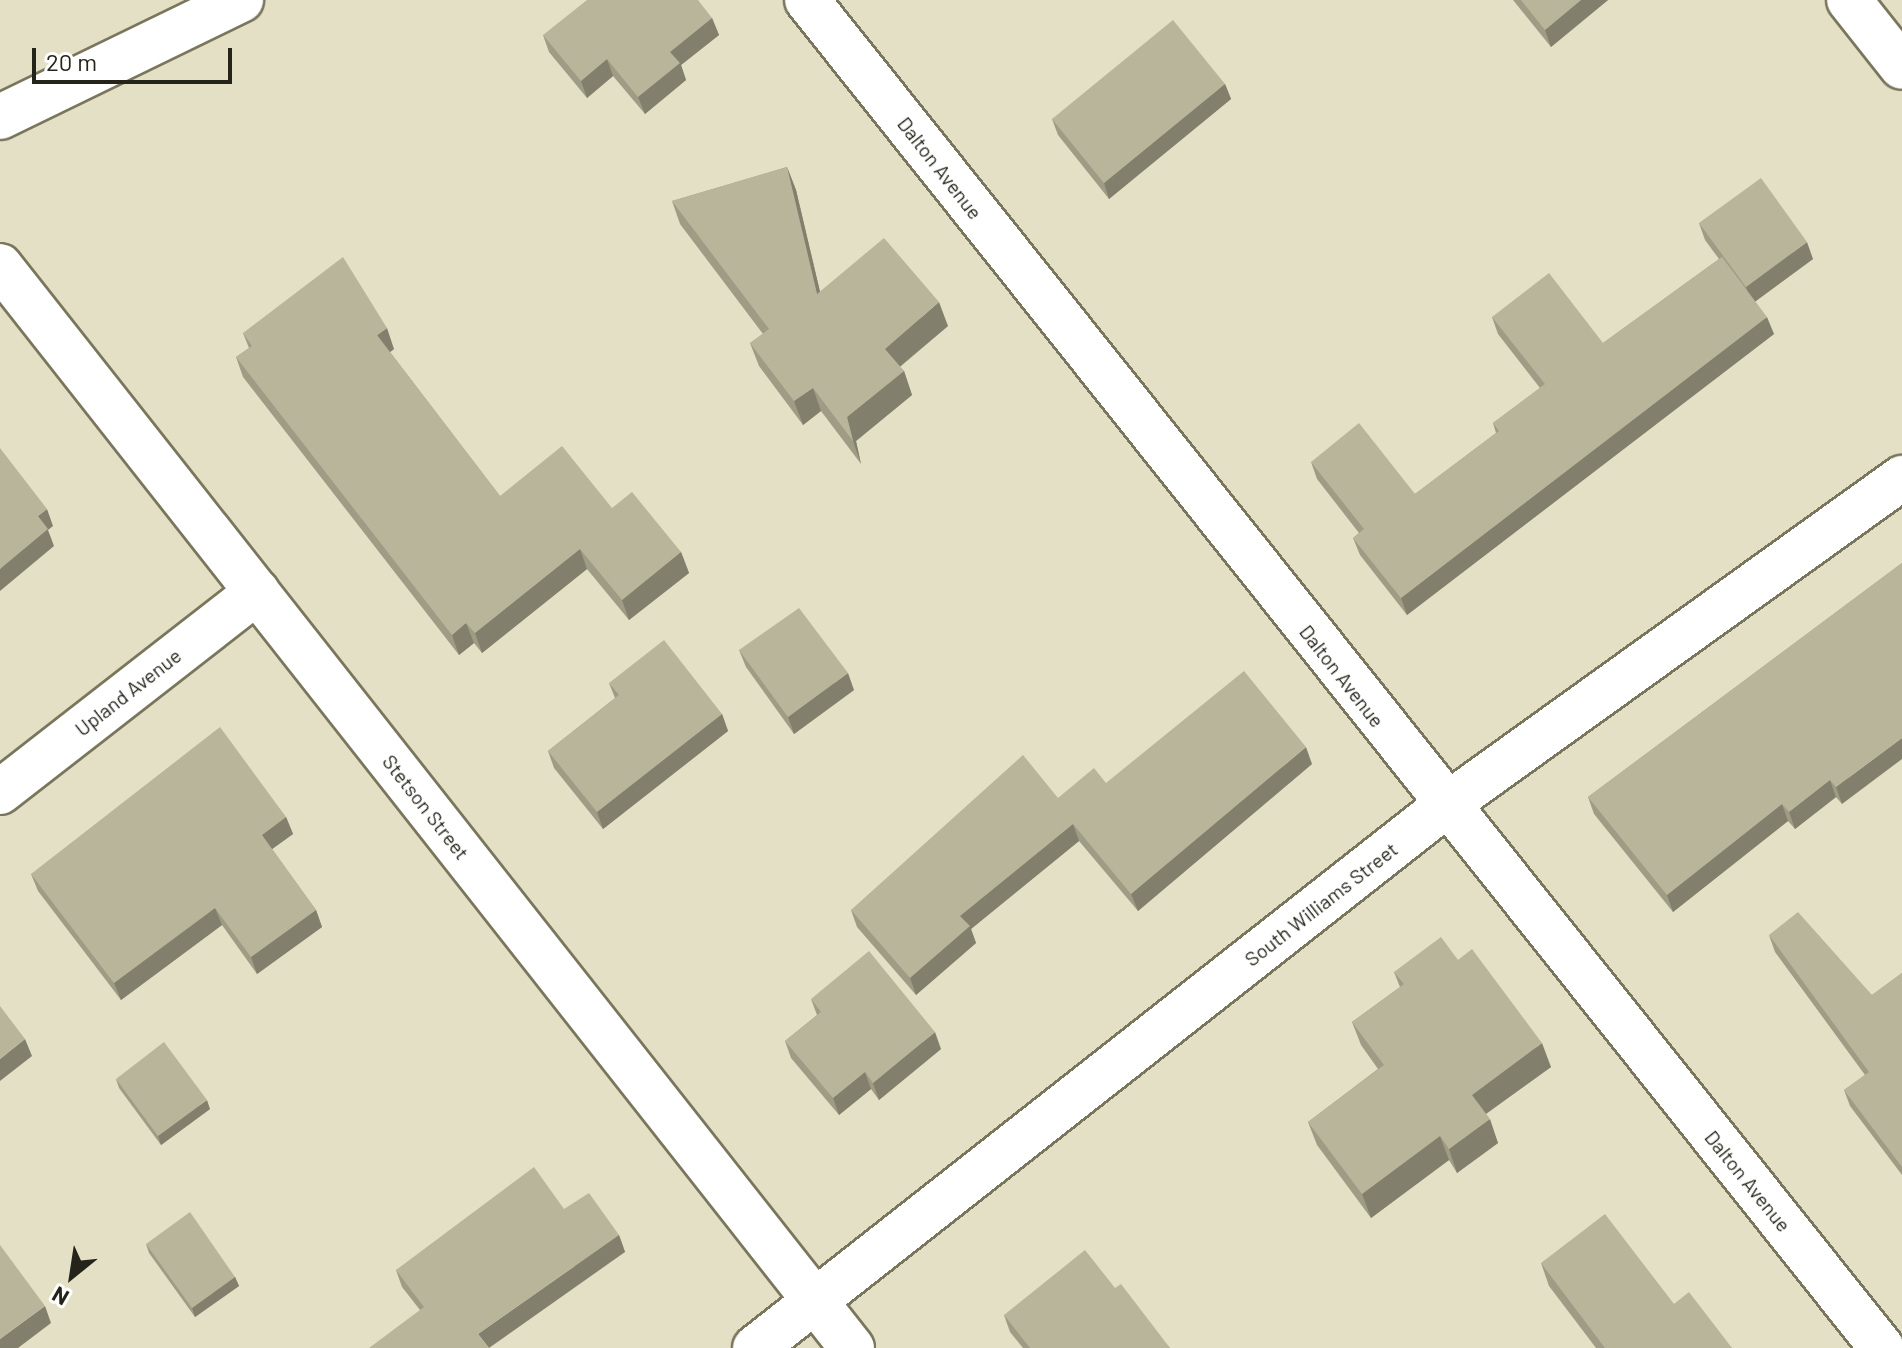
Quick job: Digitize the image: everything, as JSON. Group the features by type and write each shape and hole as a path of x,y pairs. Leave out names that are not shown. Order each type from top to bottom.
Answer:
{"street":[{"path":"0,117 241,0"},
{"name":"Dalton Avenue","path":"807,0 1445,806 1882,1348"},
{"path":"1849,0 1902,67"},
{"name":"Stetson Street","path":"0,266 852,1348"},
{"name":"South Williams Street","path":"755,1348 1445,806 1902,478"},
{"name":"Upland Avenue","path":"0,792 257,592"}],"building":[{"path":"587,0 698,0 712,18 670,52 680,63 638,97 607,59 581,81 543,35"},
{"path":"1521,0 1581,0 1545,30"},
{"path":"1173,20 1225,84 1104,183 1052,119"},
{"path":"787,167 817,294 884,238 939,302 885,349 904,371 847,417 853,441 813,388 794,401 750,343 769,329 672,201"},
{"path":"1761,178 1807,242 1746,287 1699,223"},
{"path":"343,257 387,328 377,335 500,496 562,446 612,508 632,492 681,552 622,600 580,549 475,633 466,623 452,635 236,357 252,346 243,333"},
{"path":"1722,257 1767,317 1401,598 1353,538 1364,529 1311,462 1359,423 1415,494 1499,431 1493,423 1545,384 1492,317 1549,273 1603,343"},
{"path":"0,448 47,509 38,516 48,529 0,569"},
{"path":"1902,563 1902,738 1836,787 1830,780 1789,812 1782,804 1667,895 1588,797"},
{"path":"799,608 848,673 788,717 739,650"},
{"path":"664,640 722,714 597,812 548,751 619,695 609,683"},
{"path":"1244,671 1306,747 1131,894 1073,824 960,916 970,926 910,978 851,910 1023,755 1058,798 1094,768 1106,783"},
{"path":"220,727 286,817 262,835 316,910 251,957 215,908 114,983 31,874"},
{"path":"1798,912 1872,995 1902,973 1902,1167 1844,1090 1869,1072 1769,935"},
{"path":"1441,937 1458,960 1472,949 1542,1043 1472,1095 1490,1119 1449,1149 1440,1136 1362,1194 1308,1122 1384,1065 1352,1022 1404,984 1394,972"},
{"path":"869,951 935,1032 873,1083 865,1072 833,1098 785,1041 821,1012 811,999"},
{"path":"0,1006 25,1039 0,1059"},
{"path":"164,1042 207,1100 158,1136 116,1079"},
{"path":"534,1167 564,1209 589,1193 619,1235 478,1334 489,1348 369,1348 424,1307 396,1270"},
{"path":"190,1212 235,1277 192,1308 146,1244"},
{"path":"1605,1214 1674,1304 1689,1292 1732,1348 1605,1348 1541,1263"},
{"path":"0,1245 45,1306 0,1339"},
{"path":"1085,1250 1115,1288 1121,1284 1170,1348 1030,1348 1004,1315"}]}
